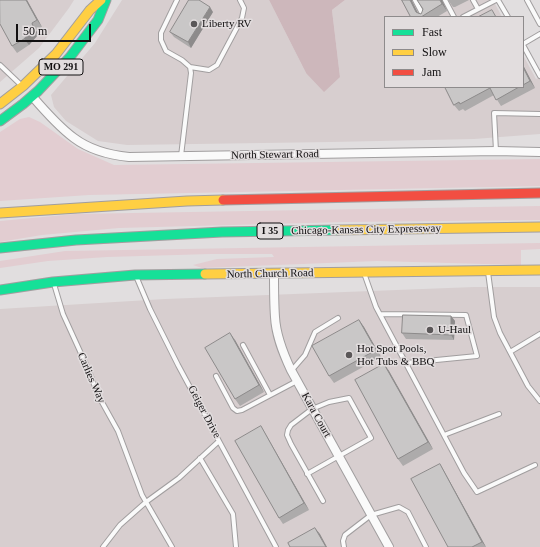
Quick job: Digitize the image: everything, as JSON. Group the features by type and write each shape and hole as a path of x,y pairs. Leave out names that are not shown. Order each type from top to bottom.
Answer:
{"main road":[{"name":"MO 291","path":"0,104 23,86 56,54 90,10 101,0"},
{"name":"MO 291","path":"0,121 32,96 61,68 98,20 106,0"},
{"path":"0,213 187,201 540,194"},
{"name":"Chicago-Kansas City Expressway","path":"0,248 76,240 222,232 540,228"},
{"name":"North Church Road","path":"0,290 53,282 135,275 540,270"}],"street":[{"name":"North Stewart Road","path":"32,96 50,117 73,138 86,146 114,156 496,151 540,152"},
{"name":"Kara Court","path":"274,274 275,318 278,336 284,354 291,370 389,547"}],"lane":[{"path":"177,0 161,33 161,40 166,51 182,60 190,67 209,70 217,65 242,18 244,8 240,0"},
{"path":"415,0 423,16"},
{"path":"445,0 453,16"},
{"path":"473,0 478,9"},
{"path":"465,16 497,0 507,16"},
{"path":"527,0 540,24"},
{"path":"524,44 540,34"},
{"path":"524,47 540,76"},
{"path":"0,65 23,86"},
{"path":"181,156 191,73 190,67"},
{"path":"496,151 494,114 540,114"},
{"path":"488,270 494,317 500,333 528,386 540,401"},
{"path":"364,272 376,307 464,473 477,492 535,465"},
{"name":"Geiger Drive","path":"135,275 164,337 276,547"},
{"name":"Carlies Way","path":"53,282 63,314 98,394 118,431 142,495 172,547"},
{"path":"380,314 466,315 477,356 406,363"},
{"path":"291,370 305,355 315,332 338,318"},
{"path":"510,352 540,334"},
{"path":"243,345 270,395"},
{"path":"216,376 233,408 237,411 242,410 297,380"},
{"path":"307,474 371,438 349,398 329,402 312,408 288,430 288,436 291,444 307,474 323,502"},
{"path":"444,434 499,414"},
{"path":"103,547 120,525 146,502 179,478 219,441"},
{"path":"200,458 233,514 236,547"},
{"path":"344,547 343,541 345,535 371,515 399,507 408,512 426,547"}],"shaded area":[{"path":"0,0 74,0 39,48 0,82"},
{"path":"122,0 269,0 306,73 340,77 332,10 345,0 493,0 501,16 384,16 384,88 524,88 524,57 536,79 540,77 540,134 474,139 331,142 127,145 98,141 66,121 54,107 51,95 95,43"},
{"path":"269,0 345,0 332,10 340,77 324,92 306,73"},
{"path":"29,117 40,122 78,149 114,165 540,159 540,186 89,195 0,201 0,132 20,119"},
{"path":"540,206 540,220 345,222 119,228 42,235 0,242 0,221 75,214"},
{"path":"540,243 540,249 521,250 521,265 377,261 202,268 193,265 217,259 274,257 272,254 211,254 107,257 48,261 0,268 0,261 65,251"},
{"path":"474,287 540,287 540,547 0,547 0,309 165,299"}],"building":[{"path":"0,0 26,0 37,20 32,23 33,28 24,39 12,46 0,24"},
{"name":"Liberty RV","path":"189,0 199,0 210,7 188,42 170,32"},
{"path":"402,0 410,0 416,12 421,14 423,9 417,0 440,0 442,4 423,16 410,16"},
{"path":"492,10 495,16 480,16"},
{"path":"524,69 530,81 524,84"},
{"path":"446,88 490,88 460,104 459,102 454,105"},
{"path":"490,88 517,88 496,100"},
{"name":"U-Haul","path":"403,315 451,316 451,335 402,333"},
{"name":"Hot Spot Pools, Hot Tubs & BBQ","path":"359,320 376,350 329,376 312,346"},
{"path":"230,333 259,385 235,399 205,348"},
{"path":"384,364 428,442 398,459 355,380"},
{"path":"261,426 304,503 279,518 235,441"},
{"path":"440,464 482,542 472,547 448,547 411,479"},
{"path":"315,528 326,547 290,547 288,543"}],"traffic: fast":[{"path":"0,121 38,91 70,57 98,20 106,0"},
{"path":"0,248 76,240 222,232 338,230"},
{"path":"0,290 53,282 135,275 205,274"}],"traffic: slow":[{"path":"0,104 23,86 56,54 90,10 101,0"},
{"path":"0,213 223,200"},
{"path":"338,230 540,227"},
{"path":"205,274 540,270"}],"traffic: jam":[{"path":"223,200 540,193"}],"place":[{"name":"Liberty RV","path":"194,24"},
{"name":"U-Haul","path":"430,330"},
{"name":"Hot Spot Pools, Hot Tubs & BBQ","path":"349,355"}]}
